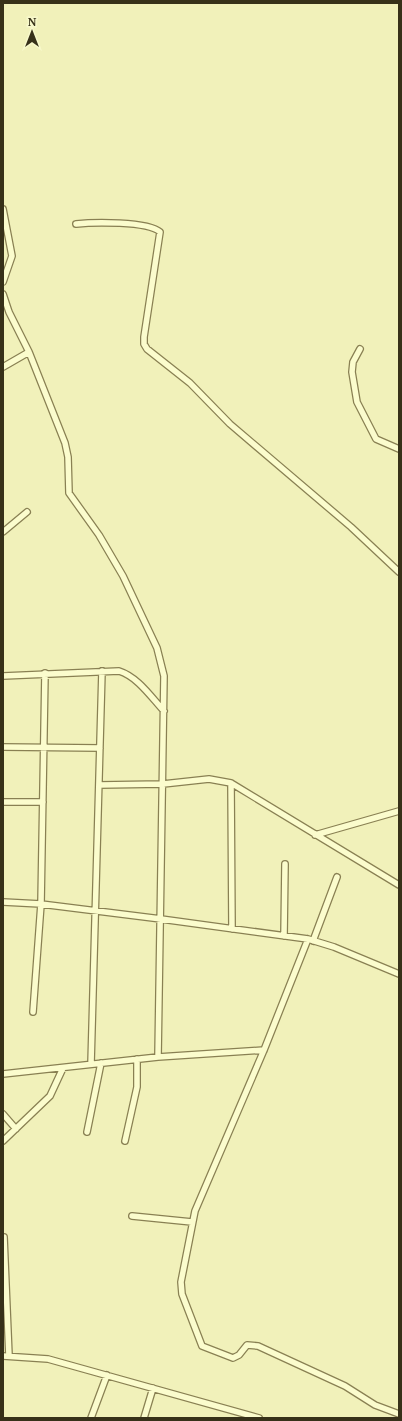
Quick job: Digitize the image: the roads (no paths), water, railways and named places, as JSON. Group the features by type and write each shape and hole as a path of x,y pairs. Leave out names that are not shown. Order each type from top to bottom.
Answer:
{"street":[{"path":"3,209 12,256 3,282"},
{"path":"76,224 97,222 122,224 153,228 160,232 144,337 144,344 147,349 190,383 230,424 351,527 399,572"},
{"path":"3,294 9,312 29,352 67,450 69,493 99,535 118,568 157,648 164,676 158,1057"},
{"path":"3,309 9,312"},
{"path":"360,349 354,362 352,372 357,402 376,439 399,449"},
{"path":"3,368 29,352"},
{"path":"3,532 27,512"},
{"path":"91,1064 102,671"},
{"path":"3,676 119,671 128,674 164,711"},
{"path":"33,1012 41,904 45,674"},
{"path":"3,747 100,748"},
{"path":"99,785 163,784 209,780 231,783 399,885"},
{"path":"231,783 232,929"},
{"path":"3,802 43,802"},
{"path":"315,835 399,811"},
{"path":"284,936 285,864"},
{"path":"337,877 195,1211 181,1282 182,1294 202,1346 233,1358 239,1355 247,1345 258,1346 345,1386 375,1405 399,1414"},
{"path":"3,902 41,904 310,940 399,974"},
{"path":"3,1074 158,1057 264,1050"},
{"path":"125,1141 137,1086 137,1059"},
{"path":"87,1132 102,1063"},
{"path":"3,1141 50,1096 64,1068"},
{"path":"3,1114 16,1129"},
{"path":"132,1216 192,1222"},
{"path":"4,1238 6,1356 48,1360 259,1418"},
{"path":"91,1418 106,1375"},
{"path":"144,1418 153,1388"}]}
